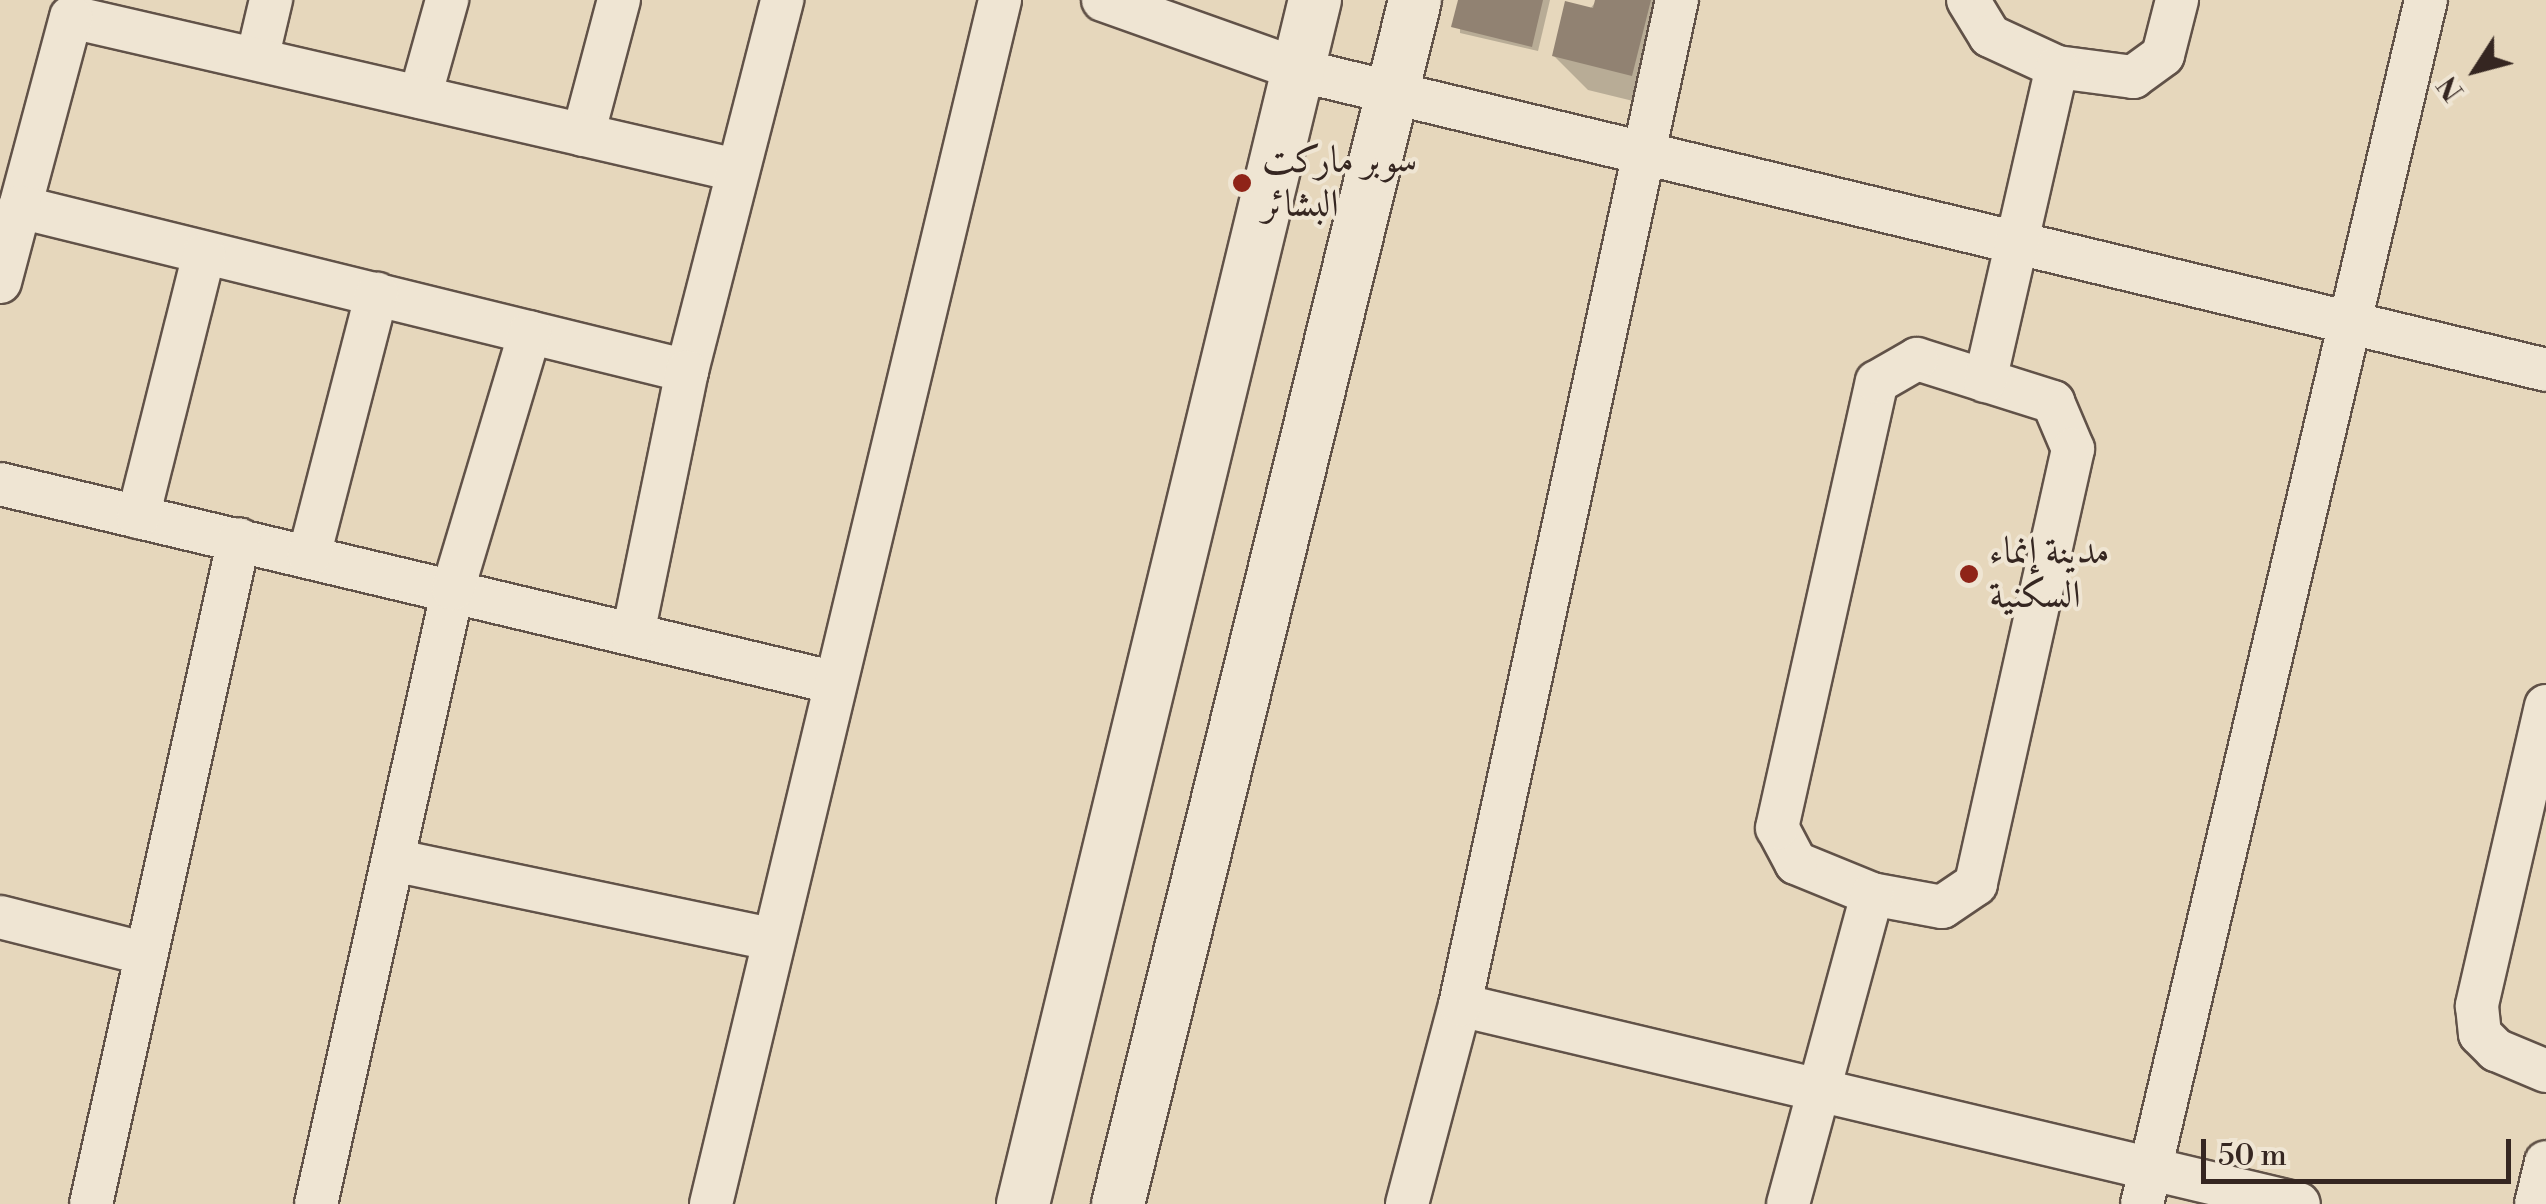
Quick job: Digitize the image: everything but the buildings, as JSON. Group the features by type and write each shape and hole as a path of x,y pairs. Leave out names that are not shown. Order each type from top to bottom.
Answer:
{"street":[{"path":"257,60 270,0"},
{"path":"420,97 448,0"},
{"path":"583,135 619,0"},
{"path":"633,634 686,371 782,0"},
{"path":"711,1204 832,682 1000,0"},
{"path":"1103,0 1302,70 1394,86 2546,370"},
{"path":"1023,1204 1302,70 1314,0"},
{"path":"1118,1204 1415,0"},
{"path":"1407,1204 1460,1005 1639,148 1677,0"},
{"path":"1968,0 1990,36 2057,67 2133,77 2151,68 2177,0"},
{"path":"2146,1186 2343,322 2426,0"},
{"path":"0,282 73,8 257,60 736,170"},
{"path":"1986,381 2057,67"},
{"path":"20,207 686,371"},
{"path":"138,516 204,254"},
{"path":"310,556 377,294"},
{"path":"316,1204 453,589 530,332"},
{"path":"1917,360 2053,402 2073,449 1976,884 1942,906 1872,894 1796,864 1777,828 1877,382 1917,360"},
{"path":"0,484 832,682"},
{"path":"90,1204 239,539"},
{"path":"2546,706 2477,1006 2480,1034 2496,1050 2546,1071"},
{"path":"393,860 772,939"},
{"path":"1788,1204 1872,894"},
{"path":"0,918 146,954"},
{"path":"1460,1005 1817,1089 2146,1186 2299,1204"},
{"path":"2536,1204 2546,1162"}],"place":[{"name":"سوبر ماركت البشائر","path":"1242,183"},
{"name":"مدينة إنماء السكنية","path":"1969,574"}]}
